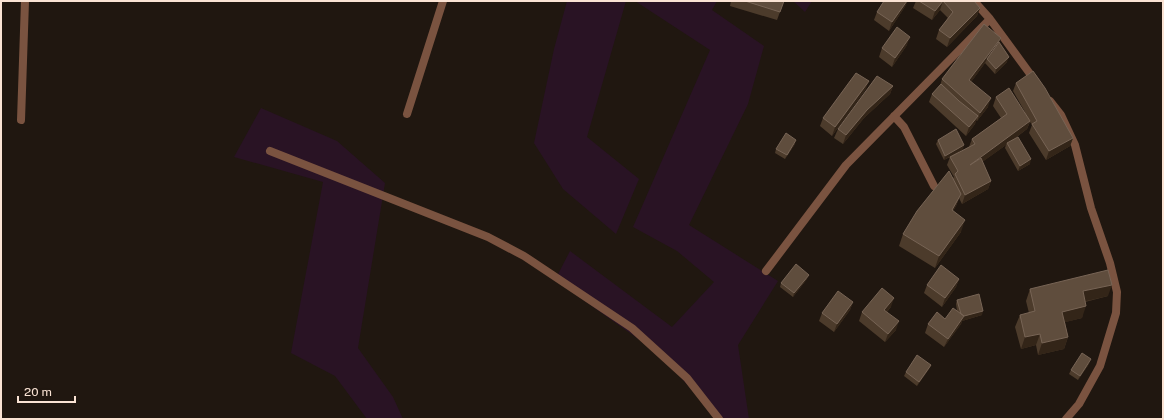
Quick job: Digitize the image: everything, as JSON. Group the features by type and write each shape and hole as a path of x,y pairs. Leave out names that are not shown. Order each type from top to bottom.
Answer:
{"street":[{"path":"22,120 25,1"},
{"path":"407,114 443,1"},
{"path":"974,1 990,19 1061,115 1075,145 1091,208 1110,263 1117,292 1116,313 1100,366 1079,404 1066,419"},
{"path":"766,271 846,165 990,19"},
{"path":"894,116 904,127 934,186"},
{"path":"270,152 488,237 524,256 632,328 687,378 719,419"}],"shaded area":[{"path":"567,1 626,1 587,137 639,179 616,234 563,189 534,143 554,49"},
{"path":"635,1 717,1 712,10 764,46 748,104 689,225 778,281 738,345 749,419 714,419 706,406 661,355 555,280 570,251 672,327 714,282 677,251 633,227 710,50"},
{"path":"793,1 812,1 805,12"},
{"path":"261,108 337,141 385,183 358,348 393,397 403,419 367,419 335,376 291,353 323,182 234,157"}],"building":[{"path":"745,1 784,1 780,12"},
{"path":"884,1 907,1 892,22 877,12"},
{"path":"919,1 943,1 935,11"},
{"path":"943,1 974,1 980,8 950,38 939,30 953,12"},
{"path":"984,24 1001,38 969,80 991,98 980,113 942,79"},
{"path":"897,27 910,37 895,58 882,48"},
{"path":"999,42 1009,57 996,69 987,59"},
{"path":"1033,71 1045,88 1073,138 1049,151 1032,124 1037,121 1016,83"},
{"path":"856,73 869,81 835,127 823,118"},
{"path":"877,76 893,86 867,110 846,135 838,129"},
{"path":"941,84 978,116 969,127 932,94"},
{"path":"1009,88 1030,121 970,165 981,158 991,181 965,195 955,174 958,171 950,157 975,144 972,139 1007,114 996,97"},
{"path":"956,129 964,145 945,156 938,140"},
{"path":"786,133 796,140 787,155 776,149"},
{"path":"1018,137 1031,159 1020,166 1007,143"},
{"path":"949,171 961,194 952,210 965,220 939,256 903,234 917,211"},
{"path":"796,264 809,275 794,293 781,283"},
{"path":"941,265 959,279 945,298 927,285"},
{"path":"1108,270 1112,285 1083,291 1086,306 1062,312 1068,337 1042,343 1040,334 1025,337 1020,315 1035,311 1030,289"},
{"path":"882,288 894,298 884,310 899,321 888,334 862,312"},
{"path":"838,291 853,302 837,324 822,313"},
{"path":"979,294 983,311 964,316 961,314 957,300"},
{"path":"953,308 964,316 948,339 928,324 937,312 945,319"},
{"path":"1082,353 1091,359 1080,376 1071,370"},
{"path":"917,355 931,365 919,382 906,372"}]}
